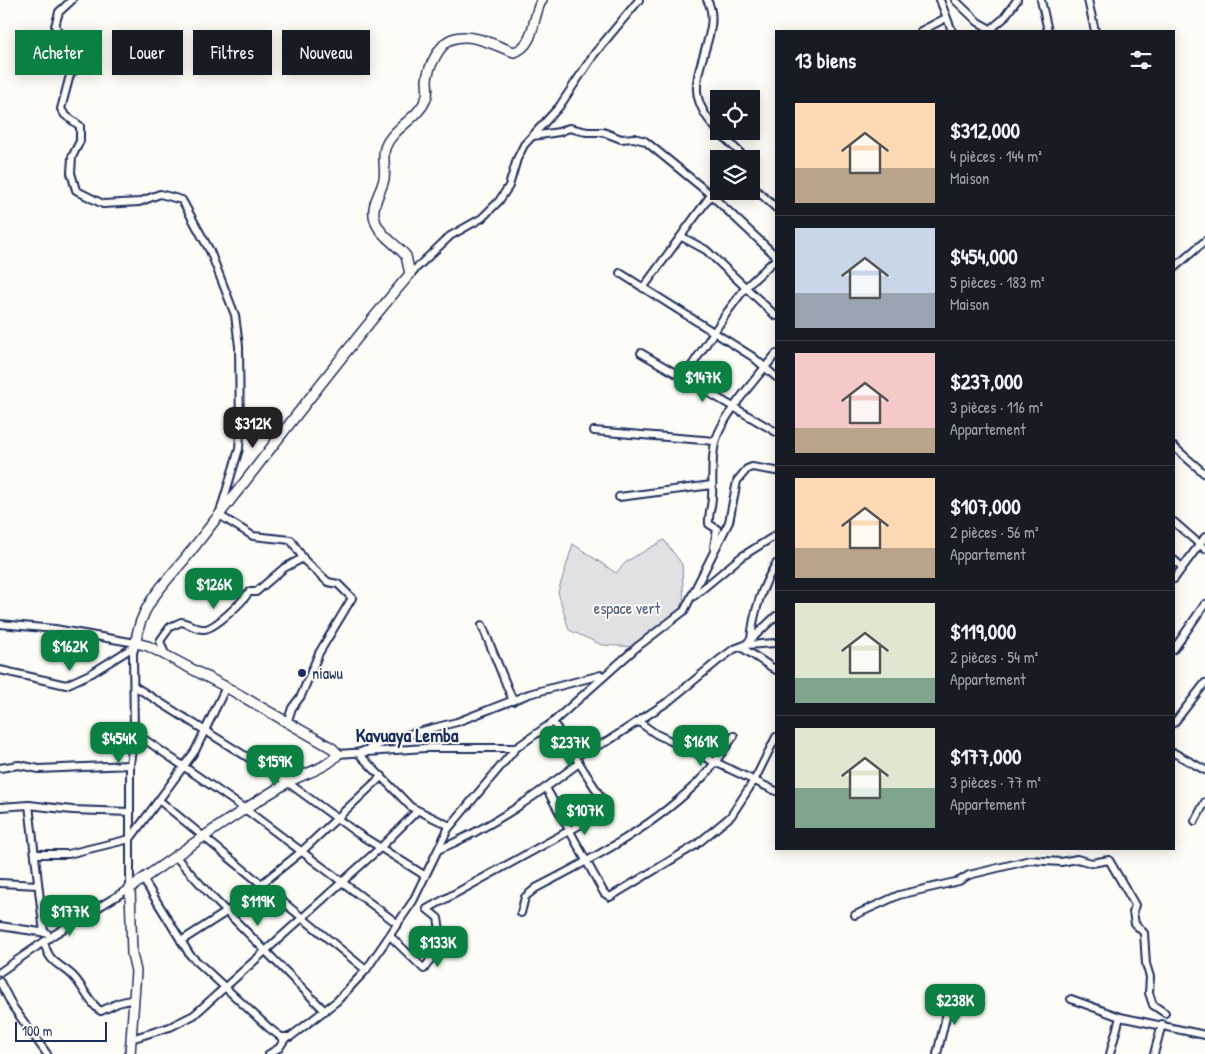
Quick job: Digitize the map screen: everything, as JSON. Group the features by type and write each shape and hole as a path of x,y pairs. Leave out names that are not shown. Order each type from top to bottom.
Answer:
{"street":[{"path":"72,0 59,12 55,21 58,32 79,60 78,66 70,75 61,109 65,115 80,126 80,140 71,164 71,173 76,190 92,200 103,204 139,202 160,194 182,200 210,251 235,315 239,346 239,449 219,515"},
{"path":"410,274 406,256 389,240 376,223 374,215 384,179 386,147 425,101 429,88 429,73 447,41 458,38 473,38 514,52 518,51 533,32 538,7 542,0"},
{"path":"130,1054 136,971 132,954 130,888 132,783 130,765 134,732 135,645 140,622 150,602 307,399 410,274 450,236 482,218 498,202 509,186 519,153 559,108 595,53 639,0"},
{"path":"707,0 712,14 698,80 698,100 710,120 737,150"},
{"path":"940,0 952,30"},
{"path":"955,0 978,22 992,30 1017,0"},
{"path":"1041,0 1048,30"},
{"path":"1088,0 1095,30"},
{"path":"923,30 946,18"},
{"path":"533,136 559,132 569,128 587,132 604,132 621,140 634,138 645,141 710,194 682,237 643,288"},
{"path":"760,193 775,207"},
{"path":"716,200 775,256"},
{"path":"682,237 706,250 775,315"},
{"path":"1175,267 1205,241"},
{"path":"683,379 712,333 746,287 775,258"},
{"path":"620,273 765,367 775,376"},
{"path":"641,353 775,431"},
{"path":"714,554 717,529 709,524 708,521 715,441 733,408 775,355"},
{"path":"594,431 715,441"},
{"path":"1175,448 1205,474"},
{"path":"269,1054 279,1048 286,1039 325,1011 366,970 413,901 424,875 450,826 516,748 553,722 638,647 679,616 693,597 729,522 737,482 742,474 752,467 775,471"},
{"path":"619,497 712,485"},
{"path":"219,515 252,536 291,540 304,558 328,582 338,584 346,590 352,600 319,653 301,696 292,708 287,724"},
{"path":"1175,523 1202,547"},
{"path":"693,597 741,557 775,536"},
{"path":"1175,577 1202,547 1205,537"},
{"path":"166,655 160,641 170,627 182,622 199,629 207,629 232,611 250,592 256,592 284,568 304,558"},
{"path":"1175,561 1182,568"},
{"path":"751,640 752,627 765,583 775,566"},
{"path":"1175,648 1205,604"},
{"path":"743,646 775,617"},
{"path":"0,624 64,630 135,645 142,644 226,687 287,724 332,748 338,754"},
{"path":"482,625 513,700"},
{"path":"575,756 639,722 669,701 734,649 743,646 775,643"},
{"path":"0,670 66,685 87,676 135,645"},
{"path":"743,646 775,669"},
{"path":"358,753 372,746 457,722 551,687 601,675"},
{"path":"1175,722 1205,682"},
{"path":"134,686 287,782 380,848 424,875"},
{"path":"35,854 68,854 130,838 185,767 206,731 226,687"},
{"path":"390,936 424,969 442,942 438,918 428,909 570,830 595,815 605,806 553,722"},
{"path":"639,722 656,734 755,779 775,790"},
{"path":"134,732 245,809 398,924"},
{"path":"521,913 525,897 536,888 588,862 640,829 686,793 715,762 734,736"},
{"path":"546,788 604,893 610,897 674,859 717,829 731,816 755,779 775,739"},
{"path":"0,972 55,934 130,888 204,835 287,782 331,760 338,754 425,748 516,748"},
{"path":"358,753 417,811 450,826"},
{"path":"1175,754 1205,770"},
{"path":"438,850 469,837 526,803 579,763"},
{"path":"0,768 19,765 39,769 130,765"},
{"path":"181,941 228,911 301,852 382,776"},
{"path":"160,801 304,917 366,970"},
{"path":"1195,821 1205,802"},
{"path":"0,807 29,805 72,810 130,812"},
{"path":"29,805 44,933"},
{"path":"131,1039 170,1027 194,1015 380,848 417,811"},
{"path":"175,856 325,1011"},
{"path":"855,915 899,895 959,881 969,875 1030,860 1061,862 1077,859 1092,863 1109,860 1135,905 1133,912 1135,924 1144,933 1146,964 1150,977 1149,992 1153,1004 1165,1013"},
{"path":"143,879 181,941 197,963 269,1028 286,1039"},
{"path":"0,883 38,885"},
{"path":"0,926 55,934"},
{"path":"44,942 56,965 73,977 98,1010 101,1011 118,1003 134,999"},
{"path":"0,982 13,1007 47,1054"},
{"path":"937,1054 952,992"},
{"path":"1071,999 1120,1017 1162,1024 1205,1035"},
{"path":"1110,1054 1120,1017"},
{"path":"1154,1054 1162,1024"}],"green space":[{"name":"espace vert","path":"664,540 682,564 684,611 637,647 602,645 569,630 558,592 573,544 616,573 627,561"}],"place":[{"name":"niawu","path":"302,673"}],"district":[{"name":"Kavuaya Lemba","path":"407,735"}]}
